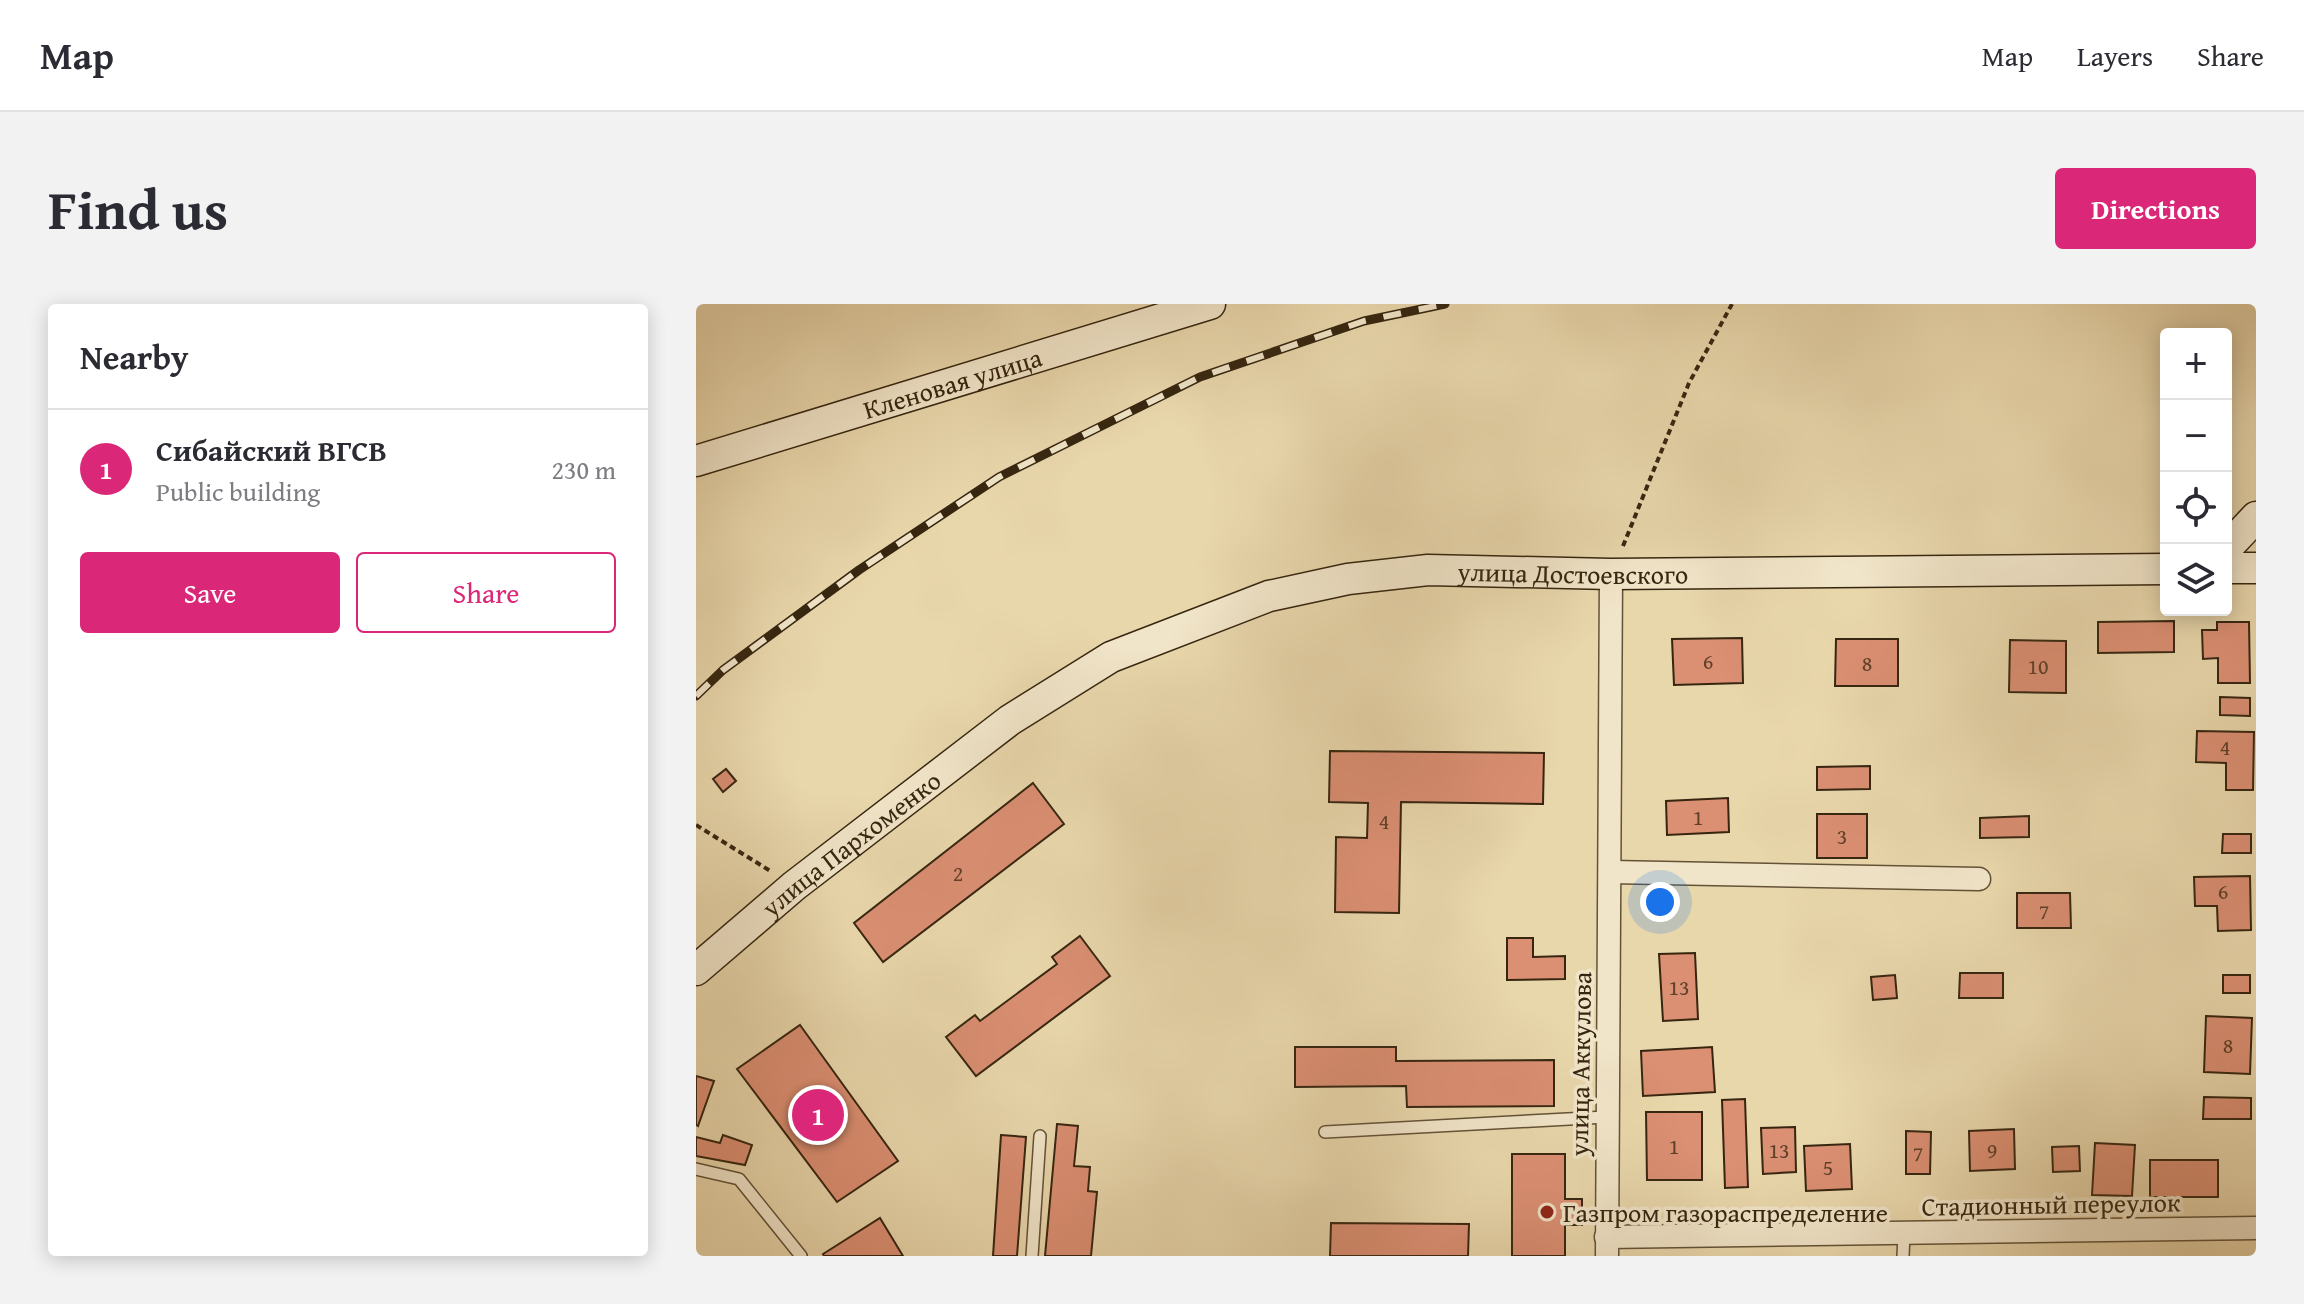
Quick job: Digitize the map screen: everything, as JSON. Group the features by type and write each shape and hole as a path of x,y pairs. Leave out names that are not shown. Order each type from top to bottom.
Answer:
{"main road":[{"name":"Кленовая улица","path":"696,461 1210,304"},
{"path":"2231,544 2256,517"},
{"path":"2232,568 2256,568"},
{"name":"улица Достоевского","path":"1010,720 1111,657 1269,596 1348,579 1428,570 1611,574 2160,569"},
{"name":"улица Пархоменко","path":"696,970 794,886 1010,720"}],"street":[{"name":"улица Аккулова","path":"1607,1246 1611,574"},
{"path":"1611,872 1979,879"},
{"name":"Стадионный переулок","path":"1607,1246 1904,1245 2256,1228"}],"lane":[{"path":"1325,1132 1606,1117"},
{"path":"1032,1256 1040,1136"},
{"path":"696,1169 739,1179 801,1256"}],"path":[{"path":"1611,574 1689,383 1732,304"},
{"path":"696,825 794,886"}],"building":[{"path":"2174,621 2174,652 2098,653 2098,622"},
{"path":"2217,622 2249,622 2250,683 2218,683 2218,658 2203,659 2202,630 2217,630"},
{"path":"1742,638 1743,683 1674,685 1672,639"},
{"path":"1836,639 1898,639 1898,686 1835,686"},
{"path":"2010,640 2066,641 2066,693 2009,692"},
{"path":"2220,697 2250,698 2250,716 2220,715"},
{"path":"2197,731 2254,732 2253,790 2226,790 2226,763 2196,762"},
{"path":"1330,751 1544,753 1543,804 1401,802 1399,913 1335,912 1336,837 1367,838 1368,803 1329,802"},
{"path":"1870,766 1870,789 1817,790 1817,767"},
{"path":"726,769 736,781 723,792 713,779"},
{"path":"1033,783 1064,824 883,962 854,923"},
{"path":"1728,798 1729,832 1667,835 1666,801"},
{"path":"1817,814 1867,814 1867,858 1817,858"},
{"path":"2029,816 2029,837 1980,838 1980,818"},
{"path":"2223,834 2251,834 2251,853 2222,853"},
{"path":"2250,876 2251,930 2218,931 2217,906 2195,906 2194,877"},
{"path":"2017,893 2070,893 2071,928 2017,928"},
{"path":"1080,936 1110,976 976,1076 946,1037 975,1015 980,1021 1057,964 1052,957"},
{"path":"1507,938 1533,938 1533,957 1565,956 1565,979 1507,980"},
{"path":"1695,953 1698,1019 1663,1021 1659,954"},
{"path":"1960,973 2003,973 2003,998 1959,998"},
{"path":"1895,975 1897,998 1873,1000 1871,977"},
{"path":"2223,975 2250,975 2250,993 2223,993"},
{"path":"2206,1016 2252,1018 2250,1074 2204,1072"},
{"path":"800,1025 898,1161 837,1202 737,1069"},
{"path":"1295,1047 1396,1047 1396,1061 1554,1060 1554,1106 1407,1107 1406,1086 1295,1087"},
{"path":"1712,1047 1715,1092 1643,1096 1641,1051"},
{"path":"696,1076 714,1081 698,1126 696,1125"},
{"path":"2204,1097 2251,1098 2251,1119 2203,1119"},
{"path":"1745,1099 1748,1187 1725,1188 1722,1100"},
{"path":"1646,1112 1702,1112 1702,1180 1647,1180"},
{"path":"1057,1124 1078,1126 1074,1166 1090,1167 1088,1191 1097,1192 1091,1256 1045,1256"},
{"path":"1795,1127 1796,1172 1763,1174 1761,1128"},
{"path":"2014,1129 2015,1169 1970,1171 1969,1131"},
{"path":"1906,1131 1931,1132 1930,1174 1906,1174"},
{"path":"723,1135 752,1145 745,1165 696,1156 696,1137 720,1143"},
{"path":"1001,1135 1026,1137 1017,1256 993,1256"},
{"path":"2095,1143 2135,1145 2132,1196 2092,1195"},
{"path":"1850,1144 1852,1189 1806,1191 1804,1146"},
{"path":"2079,1146 2080,1171 2053,1172 2052,1147"},
{"name":"Газпром газораспределение","path":"1512,1154 1565,1154 1565,1199 1582,1199 1582,1225 1565,1225 1565,1256 1512,1256"},
{"path":"2150,1160 2218,1160 2218,1197 2150,1197"},
{"path":"880,1218 903,1256 824,1256 823,1254"},
{"path":"1331,1223 1469,1224 1468,1256 1330,1256"}],"railway":[{"path":"696,696 723,670 859,570 999,477 1200,377 1364,321 1445,304"}],"place":[{"name":"Сибайский ВГСВ","path":"818,1115"},
{"name":"Газпром газораспределение","path":"1547,1212"}]}
